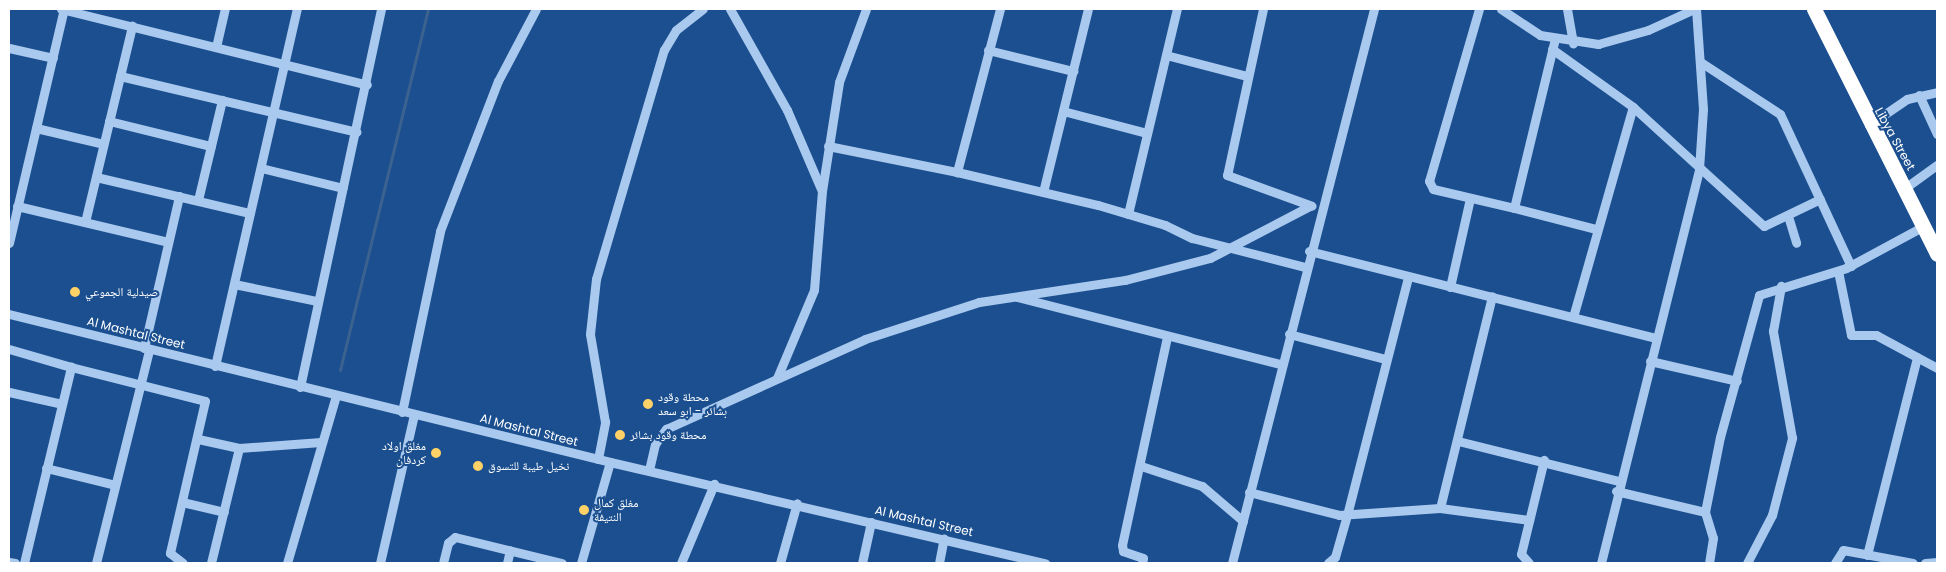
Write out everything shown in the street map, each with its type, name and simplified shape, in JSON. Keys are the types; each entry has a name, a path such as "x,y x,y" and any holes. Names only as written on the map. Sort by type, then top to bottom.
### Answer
{"highway":[{"name":"Libya Street","path":"1813,10 1869,125 1905,188 1937,254"}],"street":[{"path":"9,243 63,9 366,85"},
{"path":"216,47 225,9"},
{"path":"215,366 297,9"},
{"path":"300,387 381,9"},
{"path":"402,412 440,232 498,81 536,9"},
{"path":"598,460 605,422 590,334 596,279 664,50 676,30 703,9"},
{"path":"730,9 787,110 822,190"},
{"path":"777,378 814,290 822,190 839,82 866,9"},
{"path":"957,172 1000,9"},
{"path":"1043,192 1088,9"},
{"path":"1128,214 1177,9"},
{"path":"1263,9 1247,76 1228,177 1321,209"},
{"path":"1234,563 1242,521 1280,364 1374,9"},
{"path":"1479,9 1429,184 1470,198 1596,229"},
{"path":"1502,9 1527,28 1554,44 1633,107 1699,169 1763,225 1788,216 1820,199"},
{"path":"1568,9 1573,43"},
{"path":"1554,44 1598,44 1634,36 1695,9 1702,63 1699,169 1616,491 1600,563"},
{"path":"85,222 132,26"},
{"path":"1514,208 1554,44"},
{"path":"9,48 53,58"},
{"path":"988,50 1073,71"},
{"path":"1166,55 1247,76"},
{"path":"1702,63 1777,110 1852,266"},
{"path":"120,76 356,132"},
{"path":"1869,125 1892,107 1919,95 1937,92"},
{"path":"1919,95 1937,134"},
{"path":"198,200 222,100"},
{"path":"1574,317 1596,229 1633,107"},
{"path":"1063,111 1147,133"},
{"path":"109,121 211,146"},
{"path":"36,128 103,144"},
{"path":"828,146 957,172 1043,192 1128,214 1192,238 1235,247 1305,267"},
{"path":"1905,188 1937,165"},
{"path":"261,168 343,188"},
{"path":"96,177 250,213"},
{"path":"96,563 140,384 179,196"},
{"path":"1450,287 1470,198"},
{"path":"17,206 168,242"},
{"path":"649,470 655,444 666,429 777,378 922,319 1011,296 1125,280 1235,247 1310,206"},
{"path":"1788,216 1796,243"},
{"path":"1709,563 1713,538 1705,512 1757,299 1782,286 1852,266 1924,226"},
{"path":"1309,251 1656,338"},
{"path":"1838,271 1851,335 1876,335 1937,368"},
{"path":"1328,563 1335,557 1347,516 1408,276"},
{"path":"234,284 318,302"},
{"path":"1747,563 1772,515 1792,438 1774,331 1782,286"},
{"path":"1011,296 1167,337 1280,364"},
{"path":"1440,508 1458,441 1492,296"},
{"name":"Al Mashtal Street","path":"9,314 598,460 797,503 944,538 1027,561 1046,563"},
{"path":"1289,334 1386,359"},
{"path":"1142,563 1141,557 1121,548 1141,466 1167,337"},
{"path":"9,349 205,400 198,439 170,553 183,563"},
{"path":"1867,555 1917,357"},
{"path":"1650,361 1738,381"},
{"path":"24,563 71,366"},
{"path":"9,392 62,404"},
{"path":"287,563 336,395"},
{"path":"380,563 414,415"},
{"path":"198,439 239,448 321,442"},
{"path":"1458,441 1544,460 1619,481"},
{"path":"212,563 239,448"},
{"path":"1529,563 1521,554 1544,460"},
{"path":"581,563 610,462"},
{"path":"1141,466 1202,486 1242,521"},
{"path":"46,468 115,484"},
{"path":"681,563 714,484"},
{"path":"1616,491 1705,512"},
{"path":"1249,492 1347,516 1440,508 1529,520"},
{"path":"182,502 224,512"},
{"path":"780,563 797,503"},
{"path":"862,563 872,522"},
{"path":"444,563 450,538 562,563"},
{"path":"939,563 944,538"},
{"path":"507,563 510,550"},
{"path":"1835,563 1841,550 1913,563"},
{"path":"9,562 15,563"},
{"path":"1925,563 1937,562"}],"waterway":[{"path":"340,370 428,9"}],"place":[{"name":"صيدلية الجموعي","path":"75,292"},
{"name":"محطة وقود بشائر - ابو سعد","path":"648,404"},
{"name":"محطة وقود بشائر","path":"620,435"},
{"name":"مغلق اولاد كردفان","path":"436,453"},
{"name":"نخيل طيبة للتسوق","path":"478,466"},
{"name":"مغلق كمال النتيفة","path":"584,510"}]}
